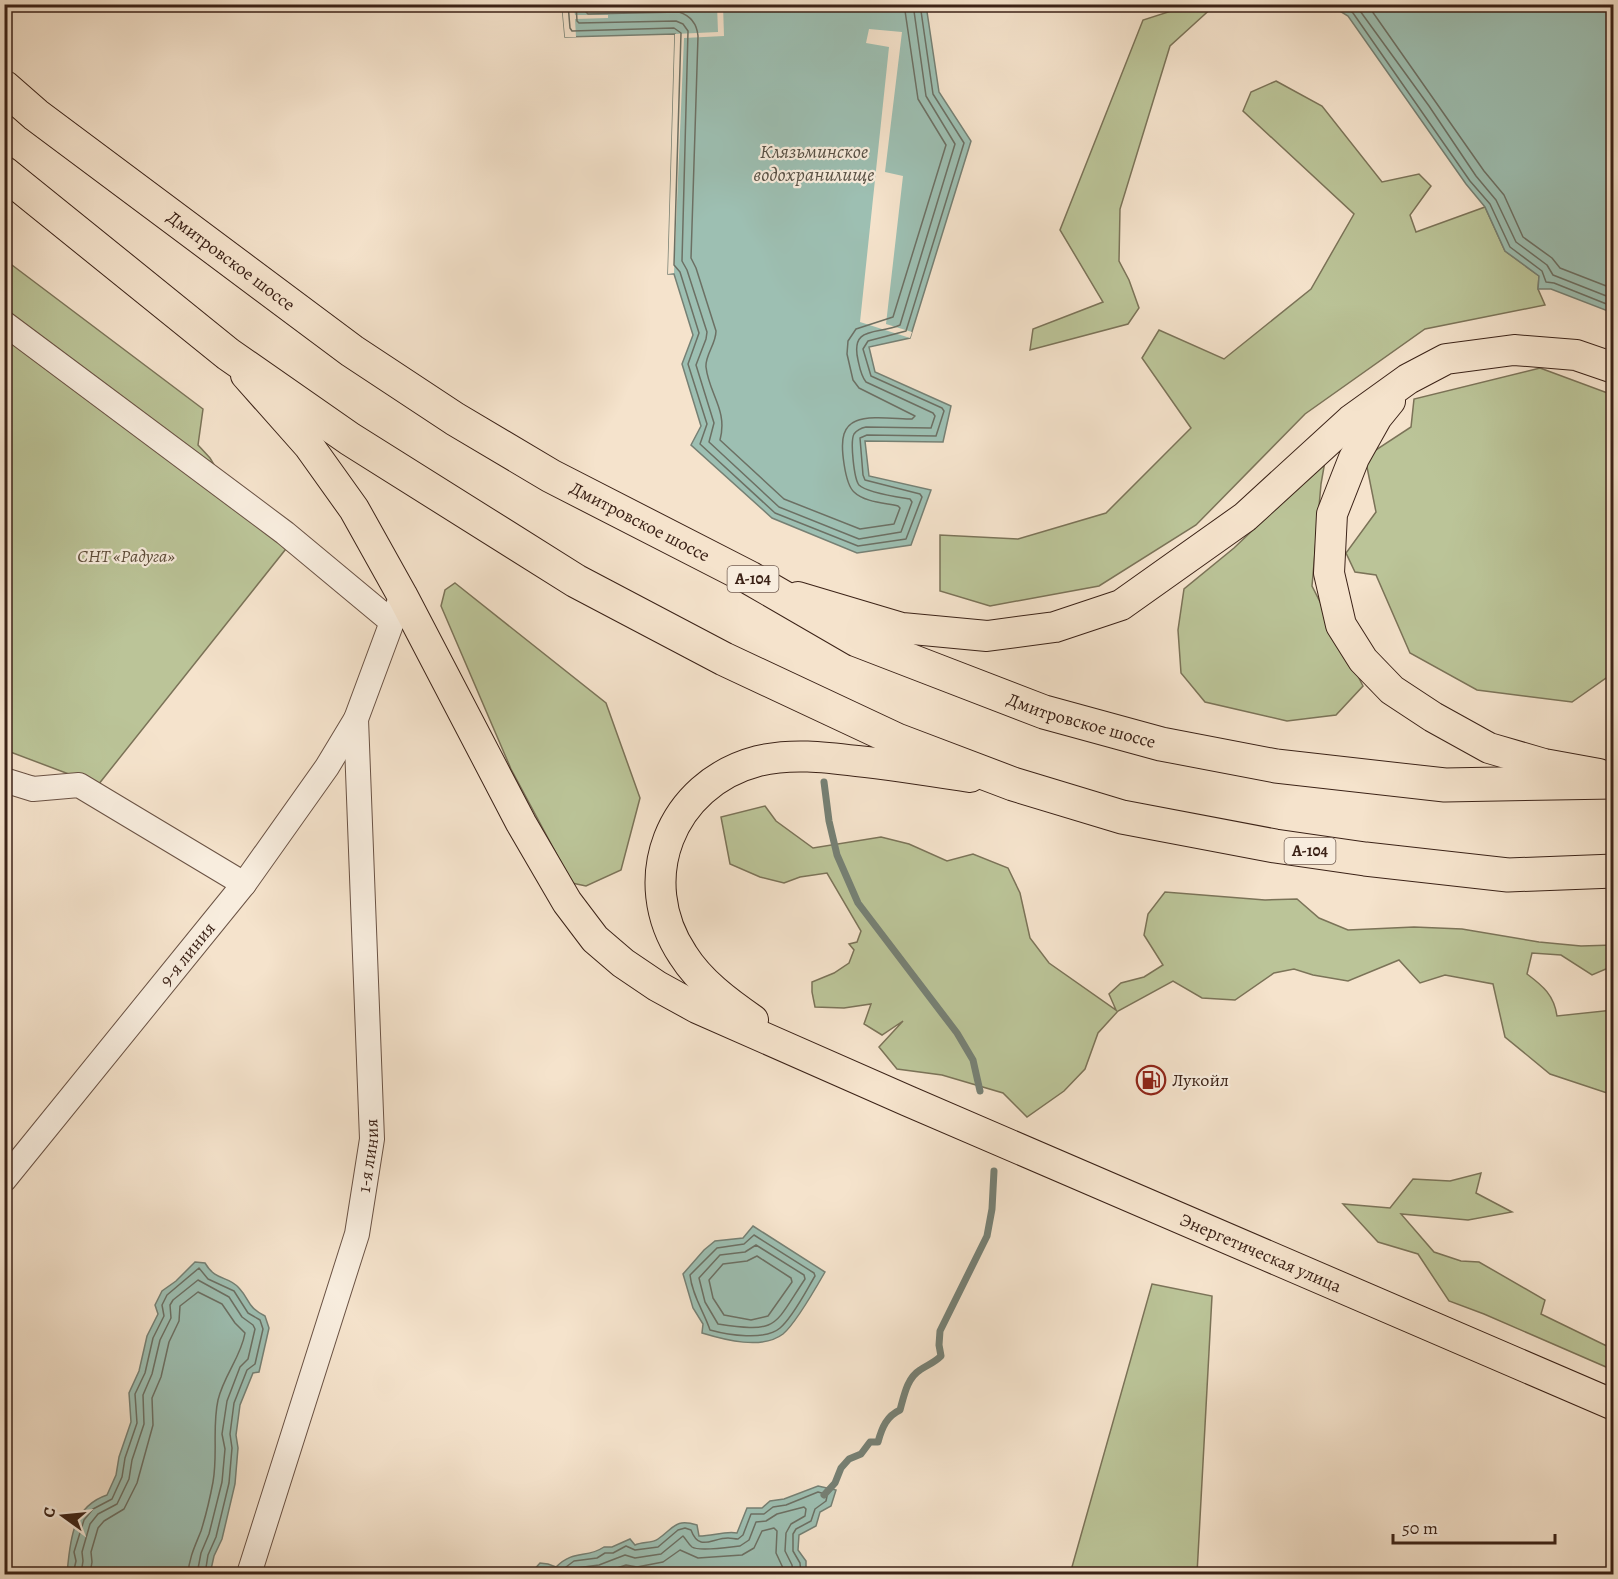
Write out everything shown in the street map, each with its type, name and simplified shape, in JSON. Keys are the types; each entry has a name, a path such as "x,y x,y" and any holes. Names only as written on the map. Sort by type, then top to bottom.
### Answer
{"highway":[{"name":"Дмитровское шоссе","path":"4,87 36,115 352,351 436,407 551,476 750,578 857,640 1044,712 1161,744 1276,766 1445,785 1614,782"},
{"name":"А-104","path":"4,173 228,354 350,439 576,581 724,659 886,735 1013,784 1122,817 1275,846 1508,875 1614,871"}],"main road":[{"path":"750,578 813,602 902,628 987,636 1055,627 1121,605 1245,517 1351,420 1408,379 1446,360 1514,350 1575,355 1614,368"},
{"path":"228,354 309,446 354,509 397,609 567,902 595,939 623,963 657,986 697,1008 805,1056"},
{"path":"1408,379 1377,417 1353,458 1332,514 1329,573 1341,625 1363,660 1392,690 1433,717 1488,748 1544,764 1614,776"},
{"path":"805,1056 740,1011 702,979 683,955 671,932 663,909 659,880 663,855 671,831 687,805 707,785 732,771 757,761 790,756 824,757 894,765 1013,784"},
{"name":"Энергетическая улица","path":"805,1056 1614,1405"}],"street":[{"path":"4,323 285,533 397,609 356,719"},
{"name":"9-я линия","path":"4,1180 244,884 327,767 356,719"},
{"name":"1-я линия","path":"249,1575 357,1234 372,1139 356,719"},
{"path":"4,780 33,789 79,785 244,884"}],"green space":[{"path":"1193,4 1215,5 1170,46 1120,209 1119,261 1139,308 1128,324 1030,350 1033,329 1103,302 1060,230 1143,20"},
{"path":"1276,81 1322,106 1382,182 1419,174 1431,186 1410,215 1416,232 1485,207 1505,251 1539,276 1538,289 1545,305 1425,329 1305,414 1196,525 1099,586 990,606 940,591 940,535 1018,539 1106,513 1191,428 1142,358 1159,330 1224,359 1311,289 1354,214 1243,111 1251,92"},
{"name":"СНТ «Радуга»","path":"4,259 203,409 198,445 210,458 219,473 297,535 98,785 5,750"},
{"path":"1540,368 1613,395 1613,673 1572,702 1477,690 1410,653 1376,575 1355,572 1346,553 1376,512 1365,457 1411,427 1414,399"},
{"path":"1325,461 1312,586 1363,686 1336,715 1287,721 1205,702 1181,673 1178,630 1184,589 1234,548"},
{"path":"455,583 606,703 640,798 621,870 586,886 572,883 511,769 441,606 445,590"},
{"path":"765,806 776,821 813,848 881,837 909,844 947,861 973,854 1008,868 1020,893 1030,938 1049,963 1116,1010 1109,994 1121,983 1144,977 1163,965 1144,935 1148,914 1165,892 1265,900 1297,899 1319,918 1348,930 1414,927 1462,929 1539,942 1581,946 1613,945 1613,966 1592,975 1561,955 1532,953 1527,974 1547,992 1557,1016 1613,1010 1613,1095 1550,1074 1505,1037 1493,984 1445,975 1420,983 1399,960 1348,981 1294,969 1274,973 1235,1000 1202,998 1173,981 1118,1011 1098,1033 1085,1069 1064,1091 1027,1117 1003,1093 942,1075 897,1069 879,1047 903,1021 882,1035 864,1024 871,1004 844,1008 815,1007 812,982 834,973 849,963 854,950 849,944 857,942 861,931 827,873 800,877 784,883 760,877 730,864 721,817"},
{"path":"1481,1173 1476,1193 1512,1212 1468,1220 1401,1214 1434,1252 1461,1261 1479,1262 1545,1300 1541,1314 1613,1349 1613,1370 1449,1301 1418,1254 1378,1242 1343,1204 1390,1208 1413,1179 1450,1181"},
{"path":"1152,1284 1212,1296 1197,1574 1070,1574"}],"water":[{"name":"Клязьминское водохранилище","path":"562,5 926,5 939,92 971,141 910,338 869,347 875,372 951,406 943,442 865,441 869,476 931,490 911,545 857,553 772,518 691,445 701,426 682,364 693,335 674,274 668,274 675,34 565,37"},
{"path":"1330,5 1613,5 1613,313 1551,289 1538,289 1539,276 1505,251 1485,207 1466,184 1348,16"},
{"path":"753,1226 825,1272 793,1322 783,1334 774,1339 754,1343 702,1333 703,1324 693,1308 683,1274 715,1241 743,1238"},
{"path":"195,1262 205,1263 213,1273 235,1284 252,1306 265,1316 269,1328 259,1372 253,1373 240,1405 236,1435 238,1448 235,1484 222,1539 214,1556 210,1574 67,1574 71,1539 79,1517 86,1508 107,1495 116,1475 119,1457 131,1422 129,1393 139,1371 147,1336 158,1314 155,1305 162,1291"},
{"path":"818,1486 836,1490 831,1506 820,1512 816,1526 799,1535 798,1550 806,1561 806,1572 813,1574 530,1574 540,1563 556,1567 562,1561 574,1556 598,1551 604,1547 612,1547 630,1539 635,1545 653,1541 679,1523 697,1525 699,1536 737,1533 747,1508 762,1508 770,1501 784,1499"}],"pier":[{"path":"562,5 573,5 575,15 608,15 608,18 575,19 576,37 565,37"},
{"path":"717,5 723,5 724,36 684,38 674,273 668,274 675,34 718,32"},
{"path":"869,29 902,32 885,172 903,176 886,324 912,332 910,338 860,322 889,47 866,43"}],"waterway":[{"path":"824,782 829,821 837,855 858,903 957,1033 973,1060 980,1091"},
{"path":"824,1495 835,1483 841,1468 849,1459 861,1454 870,1442 878,1442 886,1423 900,1410 907,1388 916,1373 941,1356 940,1331 987,1236 992,1209 994,1171"}],"place":[{"name":"Лукойл","path":"1151,1080"}]}
